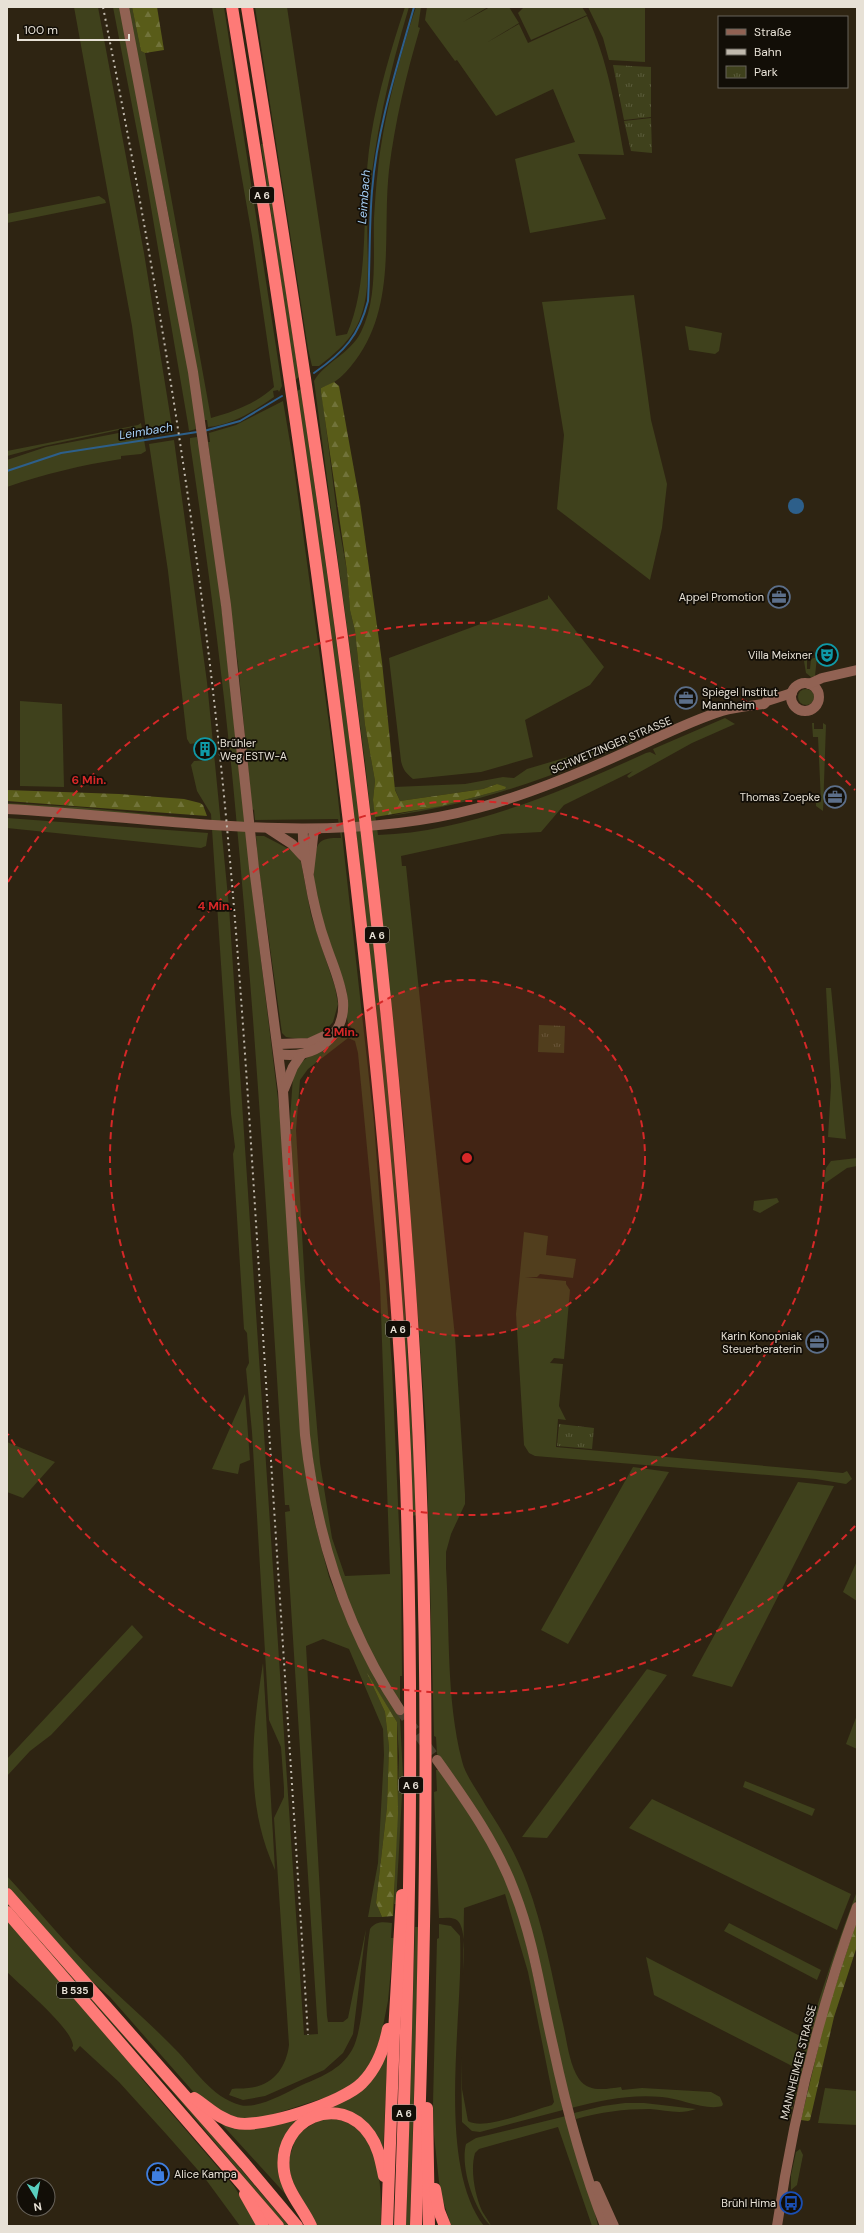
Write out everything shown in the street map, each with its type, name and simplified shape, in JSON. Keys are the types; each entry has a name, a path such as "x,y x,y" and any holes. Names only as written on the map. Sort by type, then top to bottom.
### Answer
{"highway":[{"name":"A 6","path":"232,7 278,301 318,578 366,966 389,1205 405,1460 406,1711 411,1738 411,1832 405,1913 400,2226"},
{"name":"A 6","path":"247,7 287,256 333,578 361,792 389,1044 414,1351 422,1526 426,1734 432,1759 424,1921 416,2226"},
{"name":"B 535","path":"7,1894 297,2226"},
{"name":"B 535","path":"7,1912 278,2226"},
{"path":"387,2226 395,2009 405,1926"},
{"path":"184,2095 195,2098 225,2119 252,2125 277,2120 339,2098 356,2088 370,2074 384,2046 395,2009"},
{"path":"421,2059 427,2080 429,2226"},
{"path":"311,2226 291,2191 284,2173 283,2160 285,2146 290,2135 298,2126 312,2117 326,2114 345,2116 364,2128 376,2145 380,2156 388,2196"},
{"path":"429,2159 439,2211 445,2226"},
{"path":"238,2178 247,2199 263,2226"}],"main road":[{"path":"124,7 202,426 231,642 254,868 283,1091 305,1435 312,1491 327,1557 340,1595 364,1650 406,1711"},
{"path":"809,684 818,692 819,700 812,710 803,711 794,704 792,693 798,686 809,684 822,678 832,677 857,670"},
{"path":"818,692 832,677"},
{"name":"SCHWETZINGER STRASSE","path":"7,809 200,824 303,830 385,825 451,815 536,790 719,712 764,704 767,701 792,693"},
{"name":"SCHWETZINGER STRASSE","path":"764,704 768,706 794,704"},
{"path":"263,828 292,844 303,856"},
{"path":"309,876 314,829"},
{"path":"278,1049 301,1055 320,1048 331,1039 342,1015 343,1001 316,914 309,876 303,856 303,830"},
{"path":"278,1049 309,1043 335,1031"},
{"path":"283,1091 293,1067 301,1055"},
{"path":"432,1759 489,1837 515,1893 529,1938 578,2147 587,2178 605,2226"},
{"name":"MANNHEIMER STRASSE","path":"776,2226 791,2142 810,2055 832,1977 857,1907"},
{"path":"578,2147 614,2226"}],"green space":[{"path":"74,7 98,7 144,253 173,433 148,436 146,430 132,326"},
{"path":"113,7 120,7 170,263 197,422 195,423 196,429 189,431 146,178"},
{"path":"128,7 132,7 141,51 145,53 211,418 245,406 260,398 274,387 252,236 212,7 224,7 282,386 279,392 278,390 273,391 274,397 259,407 235,420 217,426 208,427 207,420 204,420 176,254"},
{"path":"132,7 157,7 164,50 145,53 141,51"},
{"path":"255,7 287,7 336,336 347,334 355,311 363,263 366,186 371,136 377,104 390,55 405,7 409,7 383,106 374,157 367,221 368,276 365,303 354,332 338,350 319,366 312,366 308,349"},
{"path":"416,7 421,7 418,27 420,28 410,63 391,152 387,195 385,269 377,317 368,339 355,361 340,378 321,388 338,521 347,571 350,610 355,631 365,725 375,781 373,800 378,835 412,832 447,826 516,807 583,781 646,753 650,752 656,755 653,749 725,718 735,724 692,743 629,778 627,776 633,771 564,805 541,832 502,834 401,856 402,866 406,866 455,1337 465,1504 451,1534 446,1552 446,1568 451,1689 453,1713 462,1761 469,1778 509,1843 527,1883 543,1935 571,2059 579,2079 588,2086 598,2089 621,2087 622,2090 642,2088 711,2092 720,2097 723,2104 722,2106 716,2107 700,2106 669,2098 639,2096 605,2100 571,2108 531,1929 468,1797 437,1754 436,1737 434,1736 426,1428 404,1125 365,762 314,381 324,368 351,346 356,340 361,332 370,305 374,276 374,218 380,150 393,87"},
{"path":"427,7 488,7 463,22 490,7 509,7 519,23 486,43 519,24 528,43 587,16 605,66 614,102 624,155 578,154 606,219 530,233 515,159 575,142 553,89 496,116 457,60 455,61 425,20"},
{"path":"524,7 582,7 587,15 531,40 518,13"},
{"path":"588,7 645,7 645,62 609,60 603,38"},
{"path":"613,65 651,67 651,117 624,120"},
{"path":"651,118 652,153 631,151 624,121"},
{"path":"261,144 264,144 299,377 295,380"},
{"path":"99,196 105,200 106,203 7,223 7,214"},
{"path":"634,295 651,420 667,484 662,528 650,580 557,509 564,435 542,302"},
{"path":"685,326 722,333 719,351 715,354 689,350"},
{"path":"334,382 339,386 360,503 382,662 395,790 400,801 483,789 497,784 506,787 505,789 441,806 375,817 373,800 375,781 365,725 355,631 350,610 347,571 321,392 321,388"},
{"path":"301,389 335,628 365,867 382,1027 398,1210 410,1393 417,1515 412,1516 401,1307 297,391"},
{"path":"283,401 293,460 333,753 374,1123 392,1367 401,1571 402,1676 400,1676 400,1703 372,1657 340,1584 321,1515 308,1426 290,1120 293,1076 301,1062 343,1033 350,1032 354,1037 358,1035 348,1023 346,989 322,918 314,879 314,862 317,847 321,841 341,838 338,819 255,820 254,810 252,809 238,664 208,442 210,442 209,433 236,425","holes":["348,1038 355,1041 358,1053 380,1284 390,1574 345,1576 332,1538 320,1463 305,1285 296,1130 300,1080 308,1069"]},
{"path":"141,423 146,451 141,454 121,456 121,459 63,470 7,487 7,460 46,447 134,430 133,427 44,446 7,456 7,451 138,425"},
{"path":"197,437 198,444 200,444 214,540 253,895 281,1124 303,1450 312,1512 329,1577 344,1614 366,1660 400,1717 403,1777 396,1904 394,1904 399,1757 397,1722 369,1677 385,1712 389,1747 387,1807 376,1903 382,1917 368,1917 378,1863 384,1755 383,1729 349,1649 323,1639 306,1646 328,2022 343,2022 348,2018 366,1929 353,2034 343,2053 324,2070 265,2096 243,2100 229,2095 232,2089 257,2087 271,2080 277,2074 285,2061 289,2045 274,1818 284,1797 284,1788 281,1747 269,1720 252,1432 246,1369 249,1363 247,1333 244,1329 233,1154 235,1147 231,1114 211,814 197,791 191,765 194,761 210,760 208,741 190,744 187,739 168,571 149,444 174,440 207,682 229,907 304,2035 318,2034 285,1512 290,1511 289,1505 285,1505 263,1155 250,980 235,805 221,669 190,443 190,438"},
{"path":"548,595 604,667 590,685 525,720 533,757 481,772 413,779 405,771 401,761 389,658 548,599"},
{"path":"803,655 807,659 807,669 810,669 811,659 817,657 815,676 811,677 806,673"},
{"path":"803,689 809,689 814,694 812,703 809,705 803,705 798,700 798,694"},
{"path":"20,701 62,704 64,787 20,786"},
{"path":"812,723 814,723 814,729 823,729 823,723 826,725 823,811 816,806 816,803 821,802 818,737 813,737"},
{"path":"642,735 636,740 583,763 501,792 418,812 389,816 452,803 505,789 497,784 483,789 400,801 394,787 465,784 503,777 514,778 527,769"},
{"path":"7,790 119,794 184,799 203,805 207,816 7,801"},
{"path":"7,803 77,807 200,819 7,805"},
{"path":"7,818 208,833 206,846 201,848 7,828"},
{"path":"256,836 264,836 287,848 291,847 301,862 311,915 335,987 338,1004 333,1022 325,1031 309,1038 299,1039 286,1037 282,1033 256,848"},
{"path":"826,988 831,988 846,1139 828,1137 831,1086"},
{"path":"539,1025 565,1026 564,1053 538,1052"},
{"path":"857,1158 857,1166 847,1168 824,1184 826,1168 831,1161"},
{"path":"777,1198 779,1202 760,1213 753,1210 754,1201"},
{"path":"524,1232 548,1236 546,1255 576,1259 573,1278 540,1274 537,1277 525,1277 566,1281 566,1284 570,1290 564,1359 554,1358 550,1363 563,1364 559,1406 566,1420 558,1419 556,1447 843,1473 847,1471 852,1479 846,1484 816,1479 535,1456 529,1453 524,1445 516,1314"},
{"path":"245,1394 250,1460 240,1464 238,1474 212,1469"},
{"path":"559,1424 594,1428 592,1449 557,1446"},
{"path":"7,1442 55,1462 23,1498 7,1492"},
{"path":"633,1467 669,1472 568,1644 541,1630"},
{"path":"798,1482 834,1486 732,1687 692,1676"},
{"path":"857,1561 857,1601 843,1592"},
{"path":"132,1625 143,1637 51,1735 30,1751 7,1776 7,1759"},
{"path":"263,1663 275,1870 265,1844 258,1819 253,1767 256,1715"},
{"path":"647,1669 667,1675 547,1838 522,1837"},
{"path":"367,1673 397,1722 398,1813 393,1916 382,1917 376,1903 387,1807 389,1747 385,1712"},
{"path":"857,1715 857,1749 846,1744"},
{"path":"436,1770 439,1770 482,1833 507,1882 523,1930 563,2110 480,2132 472,2131 462,2122 461,2057 462,2089 468,2121 475,2123 497,2122 552,2105 554,2102 528,1972 505,1894 464,1908 464,1940 462,1928 459,1922 453,1918 439,1918 434,1792 437,1791"},
{"path":"745,1781 815,1809 812,1816 743,1787"},
{"path":"652,1799 851,1894 837,1930 629,1828"},
{"path":"7,1876 85,1963 162,2036 204,2082 220,2096 240,2105 247,2106 272,2100 325,2075 339,2066 350,2054 358,2034 361,2020 370,1929 377,1923 392,1923 391,1938 394,1938 388,2001 375,2055 365,2072 351,2086 327,2097 262,2118 240,2118 228,2115 197,2096 110,1997 88,1978 7,1887"},
{"path":"857,1891 857,1898 828,1976 790,2118 786,2117 818,2003"},
{"path":"7,1901 166,2081 289,2226 285,2226 171,2090 7,1905"},
{"path":"7,1919 129,2060 142,2079 234,2186 258,2226 240,2226 204,2177 119,2082 80,2046 75,2052 72,2048 73,2046 71,2039 65,2029 7,1972"},
{"path":"857,1920 857,1946 834,2017 810,2120 801,2120 826,2015"},
{"path":"729,1923 821,1970 817,1980 724,1931"},
{"path":"439,1924 451,1926 460,1936 455,2087 456,2127 460,2165 469,2198 484,2226 451,2226 440,2191 434,2135 433,2104 437,1939 439,1938"},
{"path":"415,1927 419,1927 410,2226 406,2226"},
{"path":"646,1957 800,2036 792,2066 654,1995"},
{"path":"388,2046 383,2154 381,2149 337,2111 287,2134 290,2199 217,2119 233,2125 343,2099"},
{"path":"825,2088 857,2091 857,2125 818,2123"},
{"path":"625,2103 644,2103 696,2109 684,2112 650,2109 621,2110 594,2114 576,2119 574,2113 603,2106"},
{"path":"566,2116 598,2226 592,2226 558,2127 479,2149 475,2153 473,2175 475,2190 482,2211 491,2226 479,2210 470,2188 465,2164 466,2144 476,2138"},
{"path":"321,2119 337,2119 353,2126 364,2136 371,2149 376,2164 381,2196 381,2226 317,2226 292,2181 288,2162 297,2134"},
{"path":"800,2149 803,2155 797,2185 791,2190 791,2175 796,2152"}],"water":[{"path":"796,498 802,500 804,506 802,512 796,514 790,512 788,506 790,500"}],"waterway":[{"name":"Leimbach","path":"314,373 334,358 349,342 360,324 368,301 371,205 378,144 388,98 414,7"},
{"name":"Leimbach","path":"204,431 240,421 282,396"},
{"name":"Leimbach","path":"7,471 61,453 197,432"}],"tunnel":[{"path":"400,1710 437,1760"}],"railway":[{"path":"103,7 138,191 170,375 197,560 219,746 244,1032 308,2035"}],"place":[{"name":"Appel Promotion","path":"779,597"},
{"name":"Villa Meixner","path":"827,655"},
{"name":"Spiegel Institut Mannheim","path":"686,698"},
{"name":"Brühler Weg ESTW-A","path":"205,749"},
{"name":"Thomas Zoepke","path":"835,797"},
{"name":"Karin Konopniak Steuerberaterin","path":"817,1342"},
{"name":"Alice Kampa","path":"158,2174"},
{"name":"Brühl Hima","path":"791,2203"}]}
